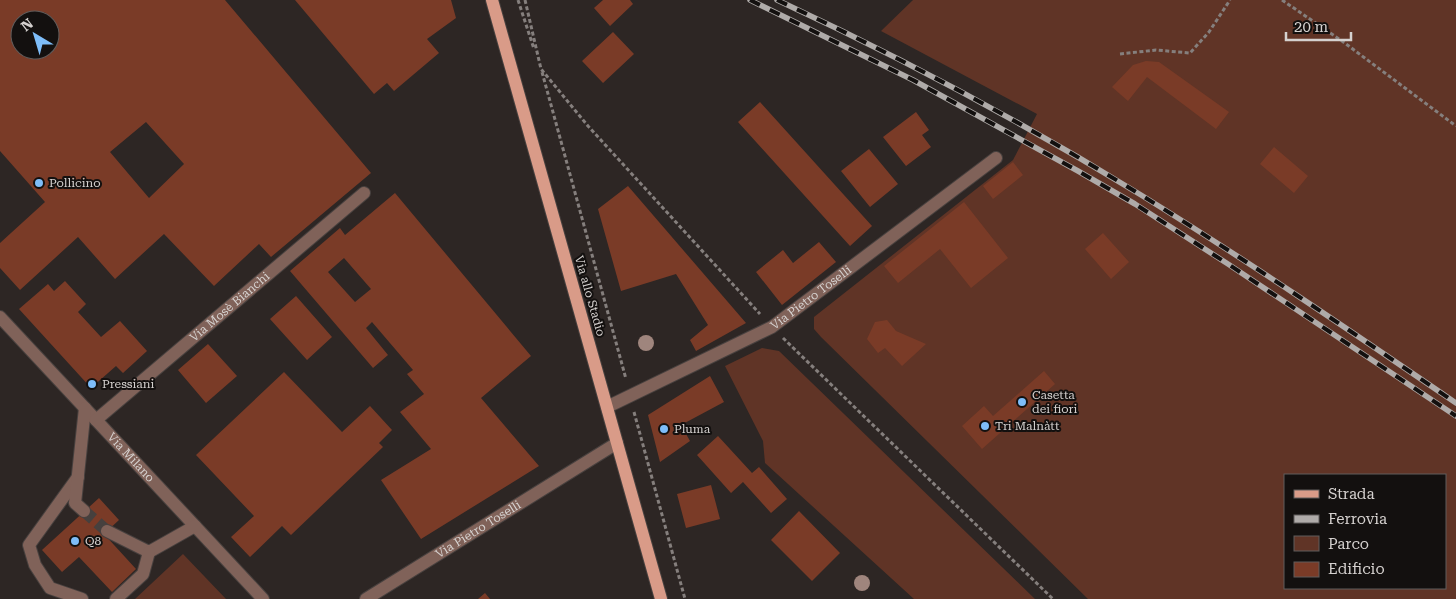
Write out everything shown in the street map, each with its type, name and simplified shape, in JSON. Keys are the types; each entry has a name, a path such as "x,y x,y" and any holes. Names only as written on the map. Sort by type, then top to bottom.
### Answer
{"main road":[{"name":"Via allo Stadio","path":"492,0 661,599"}],"street":[{"name":"Via Pietro Toselli","path":"607,407 772,327 996,158"},
{"name":"Via Mosè Bianchi","path":"96,420 364,194"},
{"name":"Via Milano","path":"0,317 263,599"},
{"path":"0,325 18,336"},
{"path":"84,511 75,503 86,408"},
{"name":"Via Pietro Toselli","path":"366,599 616,444"},
{"path":"78,478 29,546 35,565 50,588 82,599"},
{"path":"116,599 143,574 149,552 195,526"},
{"path":"108,531 149,552"}],"path":[{"path":"518,0 541,70 685,599"},
{"path":"1120,54 1156,50 1190,53 1209,32 1230,0"},
{"path":"1282,0 1342,41 1456,126"}],"green space":[{"path":"913,0 1456,0 1456,599 1088,599 814,329 814,317 1013,160 1037,114 881,31"},
{"path":"762,348 779,351 1035,599 914,599 765,463 763,441 725,366"},
{"path":"183,554 226,599 135,599"}],"building":[{"path":"0,0 225,0 371,173 271,257 259,244 214,286 164,234 115,279 78,237 20,290 0,268 0,243 45,202 0,151","holes":["146,122 184,164 149,198 110,152"]},
{"path":"295,0 451,0 456,18 427,39 439,53 394,91 387,83 374,94"},
{"path":"603,0 630,0 633,4 610,26 594,8"},
{"path":"613,32 634,54 603,83 582,61"},
{"path":"1146,61 1159,62 1229,112 1216,129 1147,77 1128,101 1112,87 1133,65"},
{"path":"760,102 872,226 850,246 738,122"},
{"path":"916,112 929,130 922,135 931,147 906,166 883,137"},
{"path":"1274,147 1308,176 1294,193 1260,164"},
{"path":"869,149 898,184 870,207 841,171"},
{"path":"1013,162 1023,175 993,199 983,186"},
{"path":"628,186 746,323 696,351 690,340 708,325 676,274 621,291 598,209"},
{"path":"395,193 531,356 481,398 539,466 421,539 381,480 431,449 400,412 424,394 407,374 413,370 372,322 366,328 388,355 373,368 290,271 340,228 345,235","holes":["344,258 371,289 355,302 328,272"]},
{"path":"964,202 1008,258 971,288 940,249 898,283 884,266"},
{"path":"1103,233 1129,262 1111,279 1085,249"},
{"path":"819,242 836,262 782,305 756,272 783,250 793,263"},
{"path":"65,281 86,304 78,312 101,337 120,321 147,351 123,373 116,366 91,388 19,309 48,284 54,291"},
{"path":"296,296 332,337 307,360 270,319"},
{"path":"887,320 896,331 926,344 902,366 885,348 878,353 867,339 875,322"},
{"path":"208,344 237,376 206,403 178,370"},
{"path":"1044,371 1055,384 982,449 962,426 984,406 993,416"},
{"path":"284,372 342,432 370,406 392,430 379,443 383,447 291,535 282,526 250,557 231,537 254,516 196,455"},
{"path":"710,376 724,402 681,425 690,441 660,462 648,415"},
{"path":"718,436 752,473 759,467 787,499 771,513 743,482 731,493 697,455"},
{"path":"711,485 720,519 686,528 677,494"},
{"path":"99,498 119,520 104,534 136,569 112,592 79,557 62,572 42,550"},
{"path":"799,511 840,553 812,581 771,540"},
{"path":"485,593 490,599 478,599"}],"tunnel":[{"path":"84,511 107,531"}],"railway":[{"path":"750,0 913,80 1135,204 1456,416"},
{"path":"777,0 962,92 1097,168 1260,271 1456,403"}],"place":[{"name":"Pollicino","path":"39,183"},
{"name":"Pressiani","path":"92,384"},
{"name":"Casetta dei fiori","path":"1022,402"},
{"name":"Tri Malnàtt","path":"985,426"},
{"name":"Pluma","path":"664,429"},
{"name":"Q8","path":"75,541"}]}
